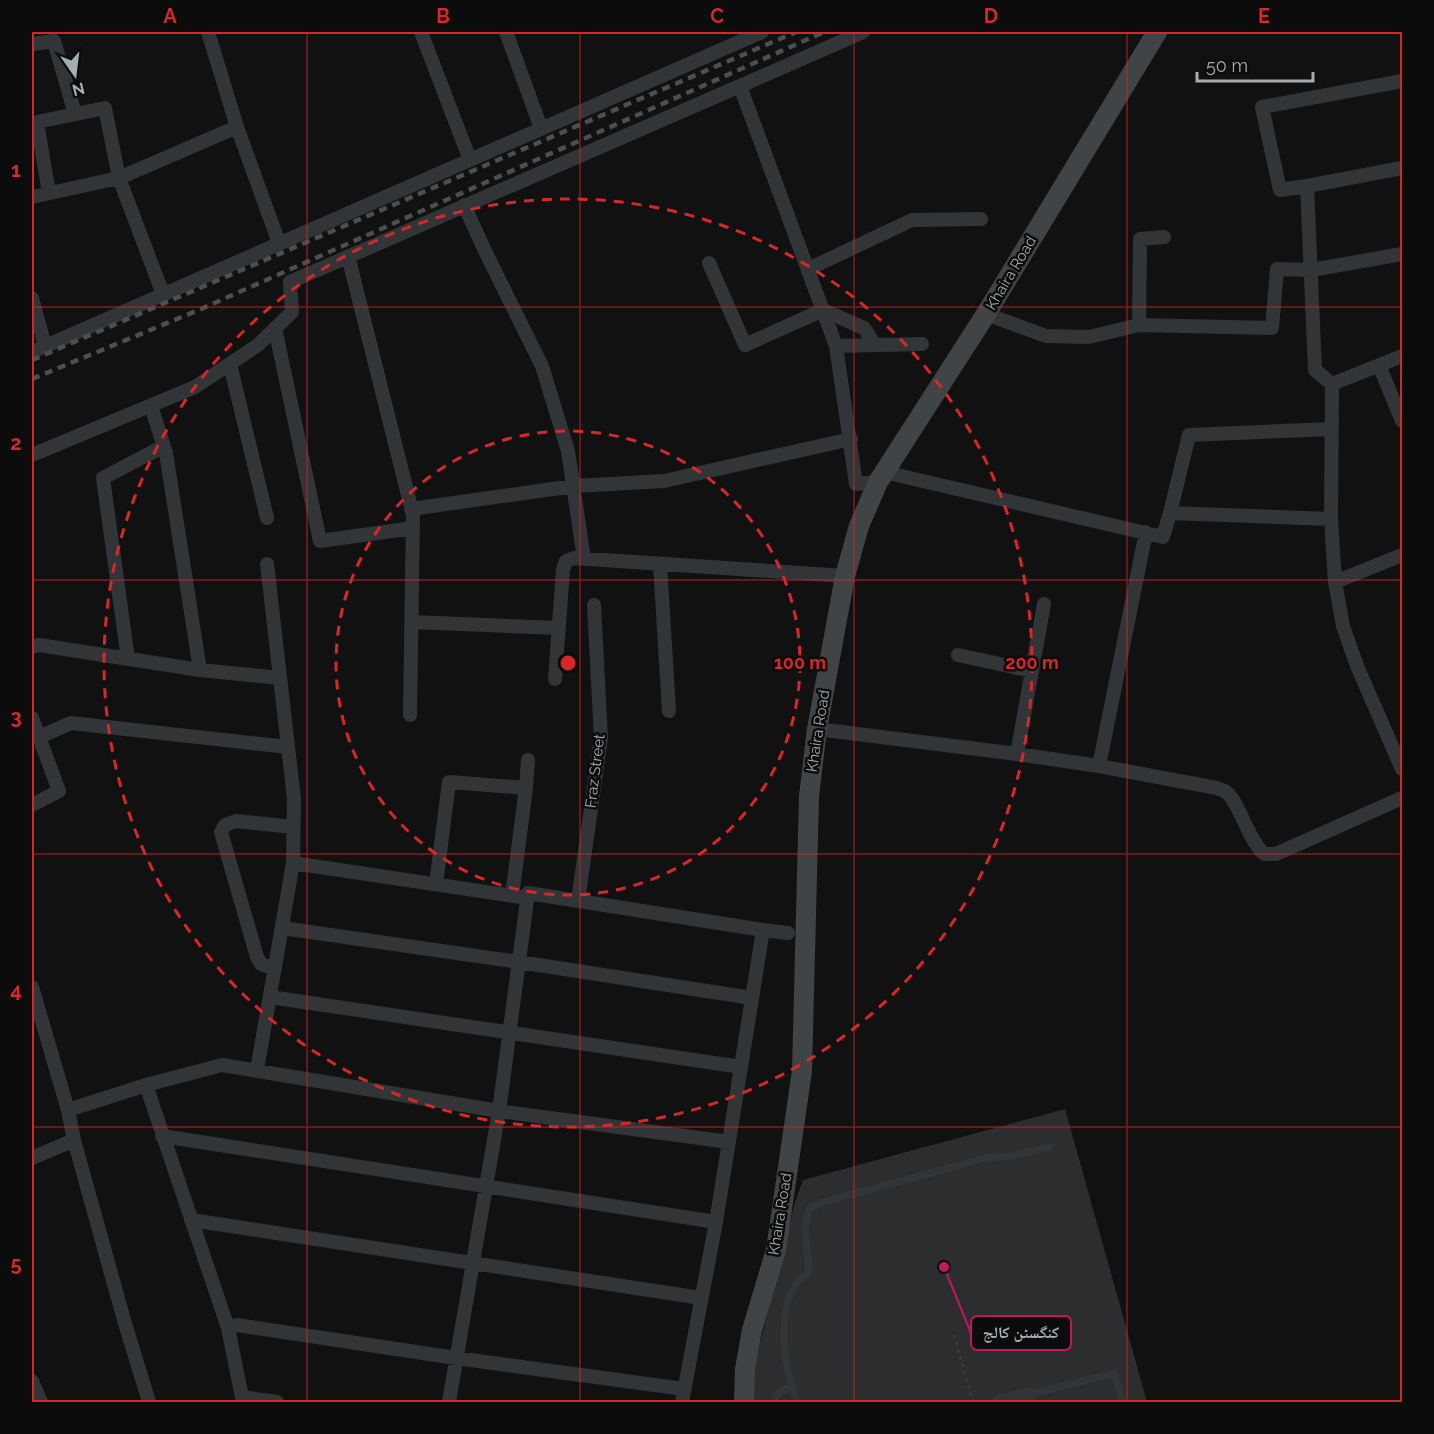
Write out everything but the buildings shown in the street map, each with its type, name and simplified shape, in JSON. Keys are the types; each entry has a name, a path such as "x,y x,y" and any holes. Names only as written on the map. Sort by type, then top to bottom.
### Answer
{"street":[{"path":"208,32 237,127 279,243"},
{"path":"421,32 470,160"},
{"path":"506,32 541,128"},
{"path":"32,352 762,32"},
{"path":"32,455 195,387 230,364 258,345 292,312 290,282 863,32"},
{"name":"Khaira Road","path":"744,1402 745,1369 752,1330 776,1250 802,1071 809,796 817,729 845,576 859,526 881,477 986,314 1157,32"},
{"path":"32,44 54,41 75,114"},
{"path":"1402,81 1262,106 1280,190 1402,168"},
{"path":"740,86 836,346 856,484 881,477 1163,537 1189,435 1331,429"},
{"path":"50,193 37,122 105,108 119,178 163,294"},
{"path":"32,197 119,178 237,127"},
{"path":"1307,186 1315,370 1332,384"},
{"path":"464,205 542,366 568,451 584,559"},
{"path":"808,269 912,220 981,219"},
{"path":"1140,325 1140,239 1164,237"},
{"path":"986,314 1046,336 1089,337 1140,325 1272,327 1277,269 1311,270 1402,254"},
{"path":"348,256 411,509 413,528 410,715"},
{"path":"710,263 745,345 823,310 864,328 875,345"},
{"path":"32,298 45,346"},
{"path":"275,328 320,541 413,528"},
{"path":"836,346 922,344"},
{"path":"1332,384 1402,356"},
{"path":"230,364 267,518"},
{"path":"1379,365 1402,421"},
{"path":"1332,384 1331,519 1335,582 1343,626 1357,666 1402,769"},
{"path":"151,406 164,446 200,670"},
{"path":"411,509 574,486 664,481 851,439"},
{"path":"128,659 103,478 164,446"},
{"path":"1170,513 1331,519"},
{"path":"1099,766 1146,532"},
{"path":"1335,582 1402,555"},
{"path":"555,679 566,561 574,558 845,576"},
{"path":"257,1070 293,863 294,799 267,564"},
{"path":"660,564 669,711"},
{"path":"1017,754 1044,604"},
{"name":"Fraz Street","path":"578,901 601,738 594,605"},
{"path":"412,622 559,628"},
{"path":"32,647 39,645 200,670 280,678"},
{"path":"958,655 1032,671"},
{"path":"32,718 59,791 32,805"},
{"path":"39,737 71,723 288,747"},
{"path":"817,729 1099,766 1226,791 1232,798 1255,846 1264,854 1276,855 1402,798"},
{"path":"512,896 528,760"},
{"path":"436,884 449,782 526,788"},
{"path":"275,969 261,964 257,957 221,832 225,825 236,821 293,827"},
{"path":"293,863 527,898"},
{"path":"449,1402 471,1262 487,1187 499,1111 528,893 788,933"},
{"path":"282,928 752,998"},
{"path":"228,1328 237,1325 456,1358 683,1396 716,1222 763,930"},
{"path":"32,987 68,1110 74,1140 124,1320 149,1402"},
{"path":"270,997 741,1067"},
{"path":"68,1110 146,1084 222,1065 499,1111 729,1142"},
{"path":"146,1084 228,1328 242,1400 277,1402"},
{"path":"162,1136 716,1222"},
{"path":"32,1158 74,1140"},
{"path":"191,1220 701,1298"},
{"path":"32,1381 41,1402"},
{"path":"999,1402 1031,1394"}],"lane":[{"path":"797,1402 791,1388 784,1342 785,1313 796,1282 810,1272 805,1228 809,1209 823,1202 986,1158 1011,1156 1050,1147"},
{"path":"1031,1394 1114,1373 1122,1402"},
{"path":"775,1402 778,1393 783,1389 791,1388"}],"path":[{"path":"954,1335 973,1402"}],"railway":[{"path":"32,360 796,32"},
{"path":"32,379 201,309 824,32"}],"place":[{"name":"کنگسٹن کالج","path":"944,1267"}]}
